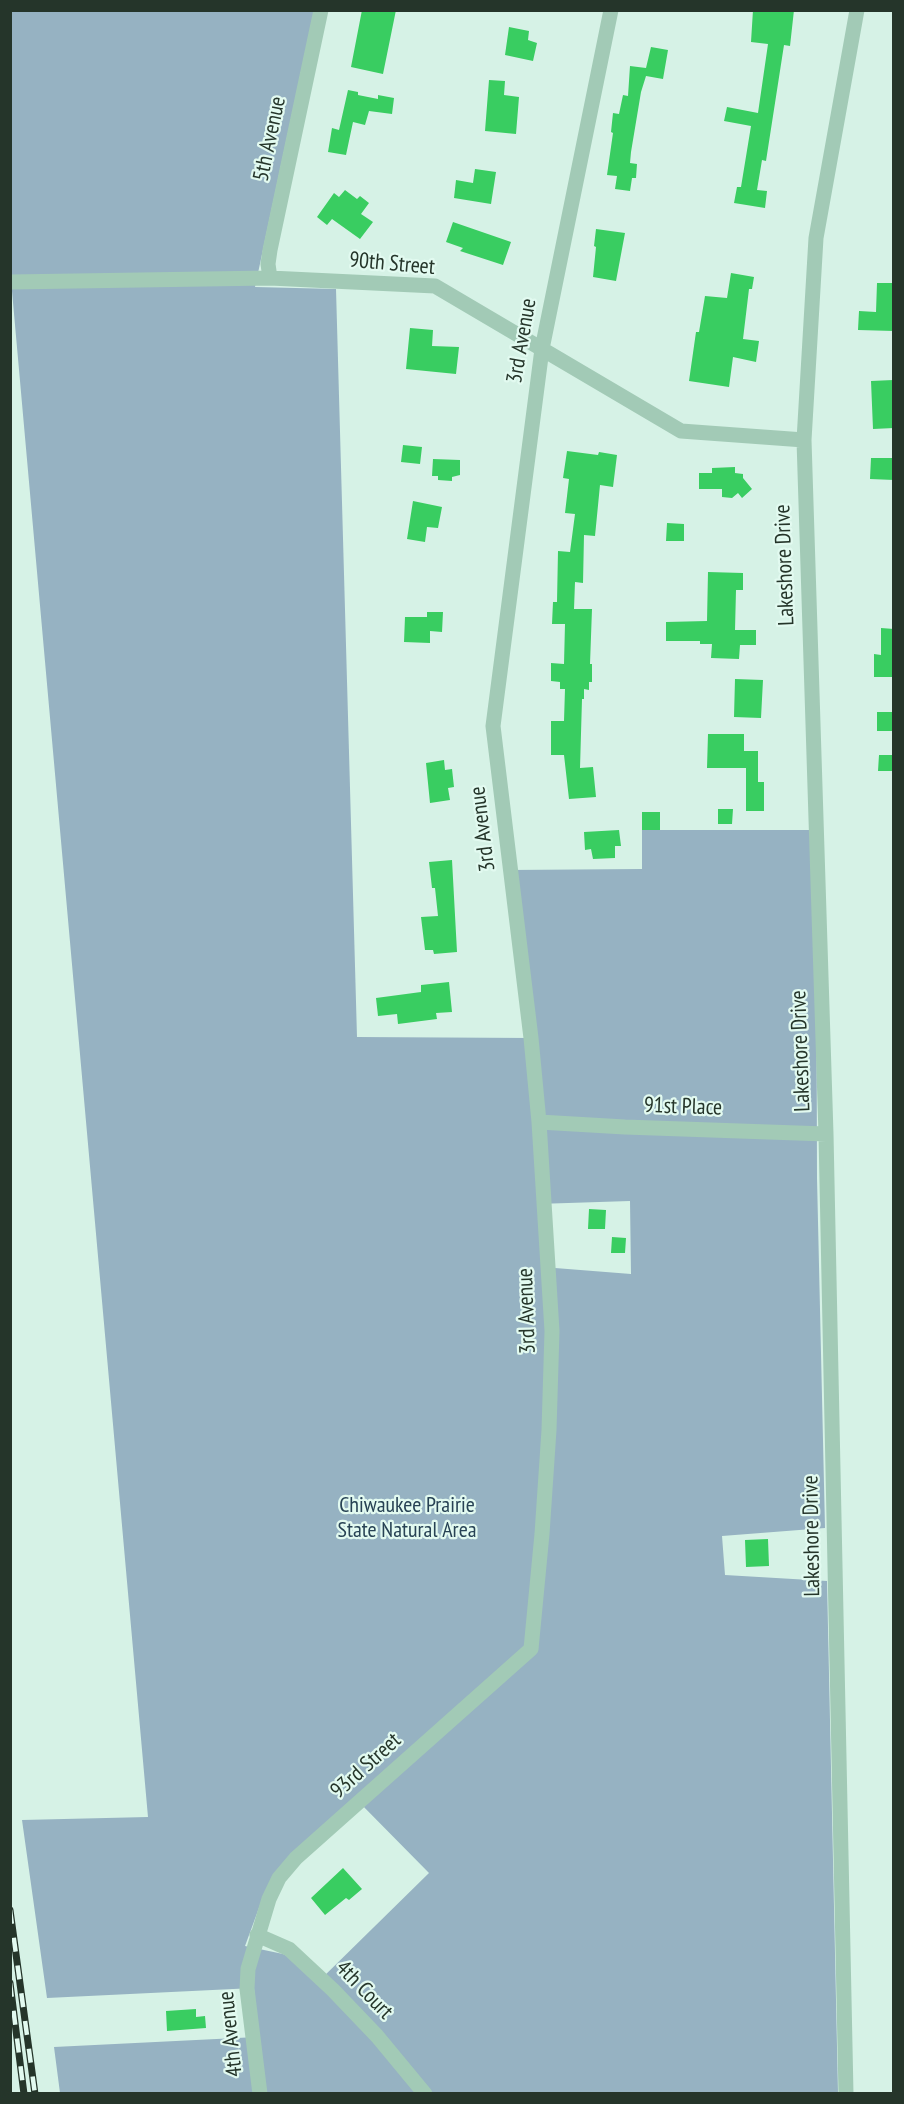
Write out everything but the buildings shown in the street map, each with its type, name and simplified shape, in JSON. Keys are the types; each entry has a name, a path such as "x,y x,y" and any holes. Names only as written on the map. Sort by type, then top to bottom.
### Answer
{"street":[{"name":"5th Avenue","path":"270,278 268,264 270,250 321,10"},
{"name":"3rd Avenue","path":"531,1649 549,1430 552,1332 539,1122 531,1038 493,726 542,349 611,10"},
{"name":"Lakeshore Drive","path":"846,2094 826,1134 804,440 816,238 857,10"},
{"name":"90th Street","path":"10,282 270,278 435,286 681,431 804,440"},
{"name":"91st Place","path":"539,1122 826,1134"},
{"name":"93rd Street","path":"257,1935 279,1878 296,1858 531,1649"},
{"name":"4th Avenue","path":"257,1935 248,1969 247,1989 260,2094"},
{"name":"4th Court","path":"257,1935 289,1949 319,1976 377,2036 425,2094"}],"green space":[{"name":"Chiwaukee Prairie State Natural Area","path":"10,11 314,11 255,287 336,289 357,1037 531,1038 510,870 642,869 642,830 816,830 817,1178 825,1528 722,1536 725,1575 827,1581 838,2093 60,2093 54,2047 257,2037 254,1988 47,1998 22,1820 148,1817 11,280","holes":["630,1201 631,1274 555,1268 537,1204","356,1799 429,1873 318,1982 295,1960 283,1954 245,1946 263,1897"]}],"railway":[{"path":"10,1910 35,2094"},
{"path":"10,1983 24,2094"}]}
